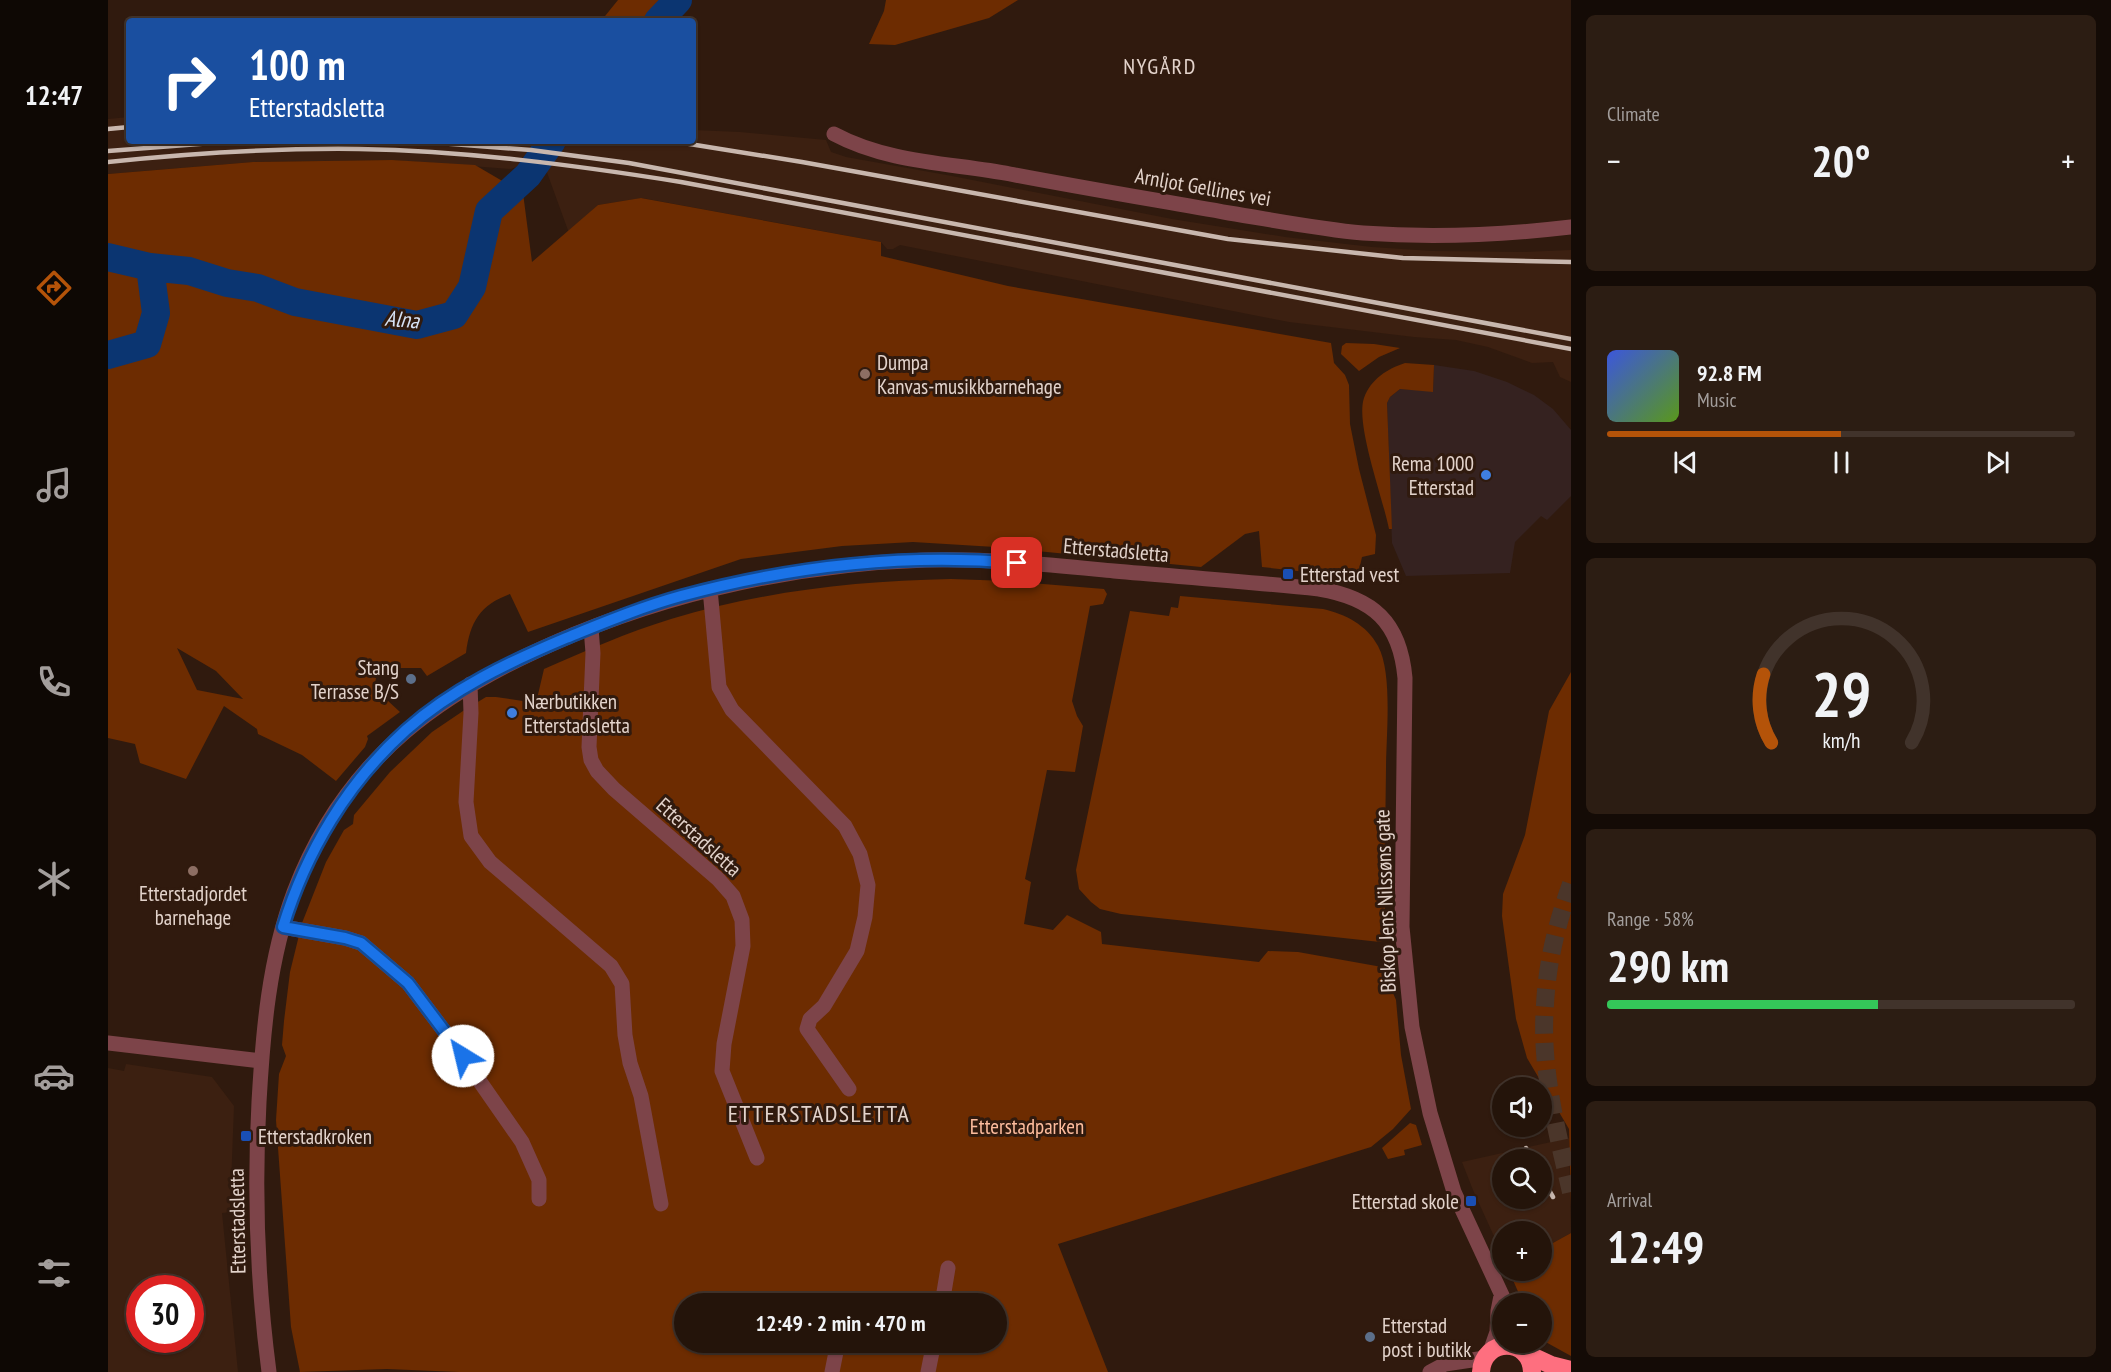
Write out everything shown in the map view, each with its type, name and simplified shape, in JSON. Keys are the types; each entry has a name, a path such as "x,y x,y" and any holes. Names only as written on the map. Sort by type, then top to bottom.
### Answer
{"highway":[{"path":"1525,1353 1529,1359 1532,1372"},
{"path":"1530,1353 1551,1365 1571,1370"}],"street":[{"name":"Arnljot Gellines vei","path":"834,134 872,150 926,162 993,171 1337,230 1412,235 1571,227"},
{"name":"Etterstadsletta","path":"269,1372 258,1270 256,1189 261,1061 278,945 296,888 331,819 354,785 383,752 407,729 443,701 511,662 647,607 710,589 810,569 889,562 966,560 1060,566 1319,589 1348,596 1372,608"},
{"path":"710,589 719,687 732,710 845,826 860,854 868,885 865,917 857,951 824,1006 810,1019 807,1029 849,1089"},
{"name":"Biskop Jens Nilssøns gate","path":"1372,608 1393,630 1403,662 1402,927 1408,996 1417,1057 1438,1142 1454,1192 1501,1293"},
{"name":"Etterstadsletta","path":"591,628 589,747 594,765 614,789 718,879 733,896 742,920 744,946 724,1044 722,1071 757,1158"},
{"path":"470,684 471,713 466,802 471,836 490,862 611,966 622,984 625,1035 630,1063 641,1096 661,1204"},
{"path":"283,927 361,943 408,983 522,1142 539,1180 539,1199"},
{"path":"108,1043 261,1061"},
{"path":"944,1293 948,1268"},
{"name":"Biskop Jens Nilssøns gate","path":"1485,1361 1492,1344"},
{"path":"832,1372 836,1353"},
{"path":"928,1372 932,1353"},
{"path":"1430,1372 1445,1364 1485,1361"}],"shaded area":[{"path":"126,117 126,144 696,144 696,130 740,132 826,140 831,152 846,157 1172,219 1285,237 1432,251 1571,250 1571,382 1560,377 1553,362 1532,363 1488,347 1456,340 1289,322 900,245 887,249 881,242 642,198 598,205 569,233 545,167 521,165 511,169 392,160 253,162 108,174 108,119"},
{"path":"1434,365 1474,371 1507,382 1534,395 1553,409 1571,430 1571,496 1547,520 1541,516 1515,542 1510,573 1406,576 1392,543 1387,403 1390,397 1400,389 1433,391"},
{"path":"126,1064 212,1077 234,1106 230,1212 222,1213 238,1372 108,1372 108,1068 124,1071"},
{"path":"1569,1138 1571,1233 1552,1243 1552,1221 1492,1221 1492,1232 1462,1162 1492,1155 1492,1209 1552,1209 1552,1149 1520,1149"}],"green space":[{"path":"618,0 689,0 664,18 603,18"},
{"path":"886,0 1018,0 989,18 895,45 869,44 884,11"},
{"path":"392,160 475,165 523,193 532,262 598,205 641,198 881,242 881,256 1008,286 1331,343 1334,363 1345,375 1349,385 1350,424 1376,535 1375,554 1362,557 1358,575 1352,577 1262,567 1259,531 1245,534 1201,567 995,547 913,542 842,546 741,559 528,632 510,594 491,604 478,616 470,632 466,653 427,676 421,668 378,668 374,688 400,712 367,736 365,747 336,781 302,755 258,734 257,729 224,706 186,779 140,763 135,744 108,738 108,174 253,162","holes":["177,648 216,671 243,699 197,690"]},
{"path":"1346,343 1400,348 1379,357 1359,371 1341,354 1342,346"},
{"path":"1405,363 1434,365 1433,392 1400,389 1390,397 1387,403 1392,529 1389,529 1366,443 1362,410 1367,391 1375,380 1392,368"},
{"name":"Etterstadparken","path":"951,579 1104,589 1107,594 1103,604 1090,606 1072,701 1083,726 1075,772 1047,770 1025,879 1031,882 1024,924 1053,930 1067,915 1101,932 1102,944 1259,962 1268,951 1298,952 1382,967 1396,1000 1401,1055 1411,1109 1393,1129 1371,1147 1058,1244 1108,1372 459,1372 387,1369 300,1372 291,1327 276,1120 279,1074 286,1056 282,1045 284,1021 290,972 302,923 326,862 344,830 353,824 354,815 390,772 432,732 463,711 486,697 536,703 544,669 639,630 706,609 810,589 879,582"},
{"path":"1180,596 1323,609 1339,614 1362,626 1378,646 1386,672 1388,706 1385,940 1380,942 1121,914 1100,909 1079,889 1076,870 1130,611 1169,616 1171,607 1178,608"},
{"path":"1571,672 1571,1207 1569,1129 1552,1100 1552,1077 1538,1077 1527,1058 1516,1019 1502,916 1503,894 1525,835 1549,711"},
{"path":"1410,1123 1416,1125 1422,1145 1404,1150 1405,1155 1388,1159 1382,1148"},
{"path":"1571,1233 1571,1356 1552,1346 1552,1293 1519,1293 1513,1281 1552,1281 1552,1243"}],"waterway":[{"name":"Alna","path":"661,18 678,0"},
{"name":"Alna","path":"108,355 147,344 156,313 150,267 189,271 227,283 258,288 295,302 417,325 454,315 472,287 489,211 528,175 550,144"},
{"name":"Alna","path":"108,257 150,267"}],"tunnel":[{"path":"1571,884 1561,913 1550,959 1544,1029 1547,1076 1571,1192"}],"railway":[{"path":"108,129 126,127"},
{"path":"108,151 199,144"},
{"path":"452,144 531,150 629,163 1571,339"},
{"path":"690,144 1228,239 1403,258 1571,262"},
{"path":"108,162 233,152 359,149 480,156 601,170 681,182 1571,349"}],"place":[{"name":"Dumpa Kanvas-musikkbarnehage","path":"865,374"},
{"name":"Rema 1000 Etterstad","path":"1486,475"},
{"name":"Etterstad vest","path":"1288,574"},
{"name":"Stang Terrasse B/S","path":"411,679"},
{"name":"Nærbutikken Etterstadsletta","path":"512,713"},
{"name":"Etterstadjordet barnehage","path":"193,871"},
{"name":"Etterstadkroken","path":"246,1136"},
{"name":"Etterstad skole","path":"1471,1201"},
{"name":"Etterstad post i butikk","path":"1370,1337"}],"district":[{"name":"NYGÅRD","path":"1160,66"},
{"name":"ETTERSTADSLETTA","path":"819,1113"}],"route":[{"path":"463,1056 408,983 361,943 283,927 296,888 331,819 354,785 407,729 443,701 511,662 619,617 680,596 792,572 849,565 930,560 1017,563"}]}
